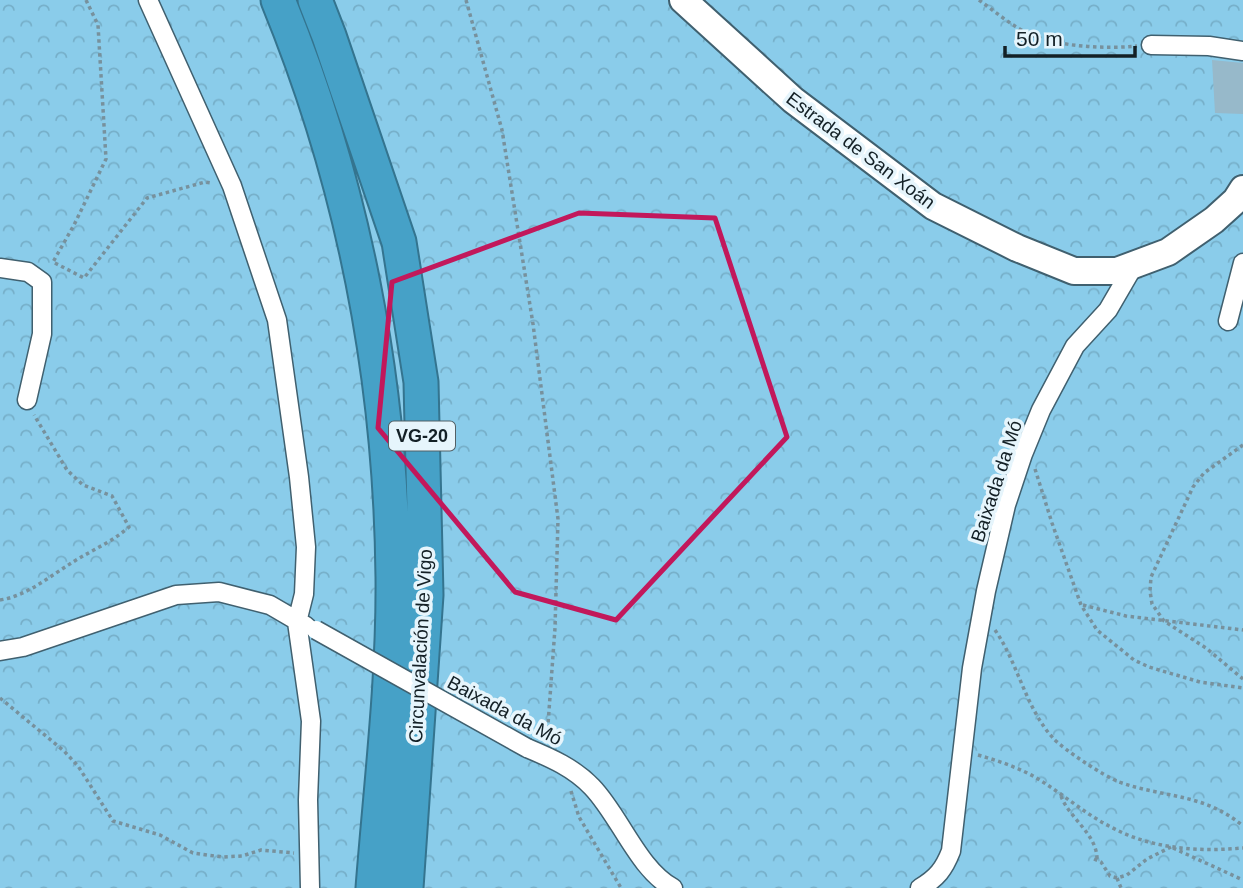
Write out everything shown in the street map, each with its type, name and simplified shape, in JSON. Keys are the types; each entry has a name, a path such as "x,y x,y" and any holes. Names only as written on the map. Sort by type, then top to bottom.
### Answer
{"highway":[{"name":"Circunvalación de Vigo","path":"278,0 325,131 347,210 376,349 385,430 392,524 393,643 373,888"},
{"name":"Circunvalación de Vigo","path":"315,0 398,242 421,382 426,595 406,888"}],"street":[{"path":"148,0 232,186 277,320 306,547 304,594 297,622 311,721 310,888"},
{"name":"Estrada de San Xoán","path":"683,0 793,100 933,206 1017,248 1074,271 1117,271 1168,252 1203,228 1243,192"},
{"path":"1151,45 1209,46 1243,51"},
{"path":"1228,321 1243,263"},
{"name":"Baixada da Mó","path":"920,888 939,874 951,851 972,668 1006,505 1023,454 1041,410 1075,346 1108,310 1133,267"},
{"path":"0,268 28,272 42,282 41,334 27,400"},
{"name":"Baixada da Mó","path":"0,651 23,647 176,595 219,592 270,605 527,748 569,768 593,788 651,870 673,888"}],"path":[{"path":"86,0 98,25 106,159 53,262 84,278 147,198 205,182 232,186"},
{"path":"466,0 502,130 533,324 558,519 555,628 545,755"},
{"path":"979,0 1010,23 1035,36 1108,49 1151,45"},
{"path":"0,600 39,584 74,561 116,539 129,527 112,496 83,485 67,470 27,400"},
{"path":"1243,445 1222,463 1204,473 1193,487 1151,577 1150,590 1152,604 1164,621 1206,648 1243,679"},
{"path":"1023,454 1035,469 1082,605 1097,630 1134,660 1149,667 1200,681 1243,688"},
{"path":"1082,605 1126,616 1243,630"},
{"path":"982,616 1004,642 1043,725 1061,745 1119,782 1196,800 1218,808 1243,827"},
{"path":"0,698 64,751 78,766 113,821 160,835 193,853 222,857 242,856 261,850 310,854"},
{"path":"962,754 993,760 1022,770 1108,826 1138,839 1171,847 1243,880"},
{"path":"568,782 579,817 621,888"},
{"path":"1060,794 1095,846 1096,859 1110,876 1117,878 1127,875 1171,847 1243,848"},
{"path":"1117,878 1122,888"}],"highlighted area":[{"path":"579,213 715,218 787,437 616,620 515,592 378,428 392,282"}],"green space":[{"path":"0,0 1243,0 1243,888 0,888"}],"building":[{"path":"1212,60 1243,63 1243,114 1215,113"}]}
